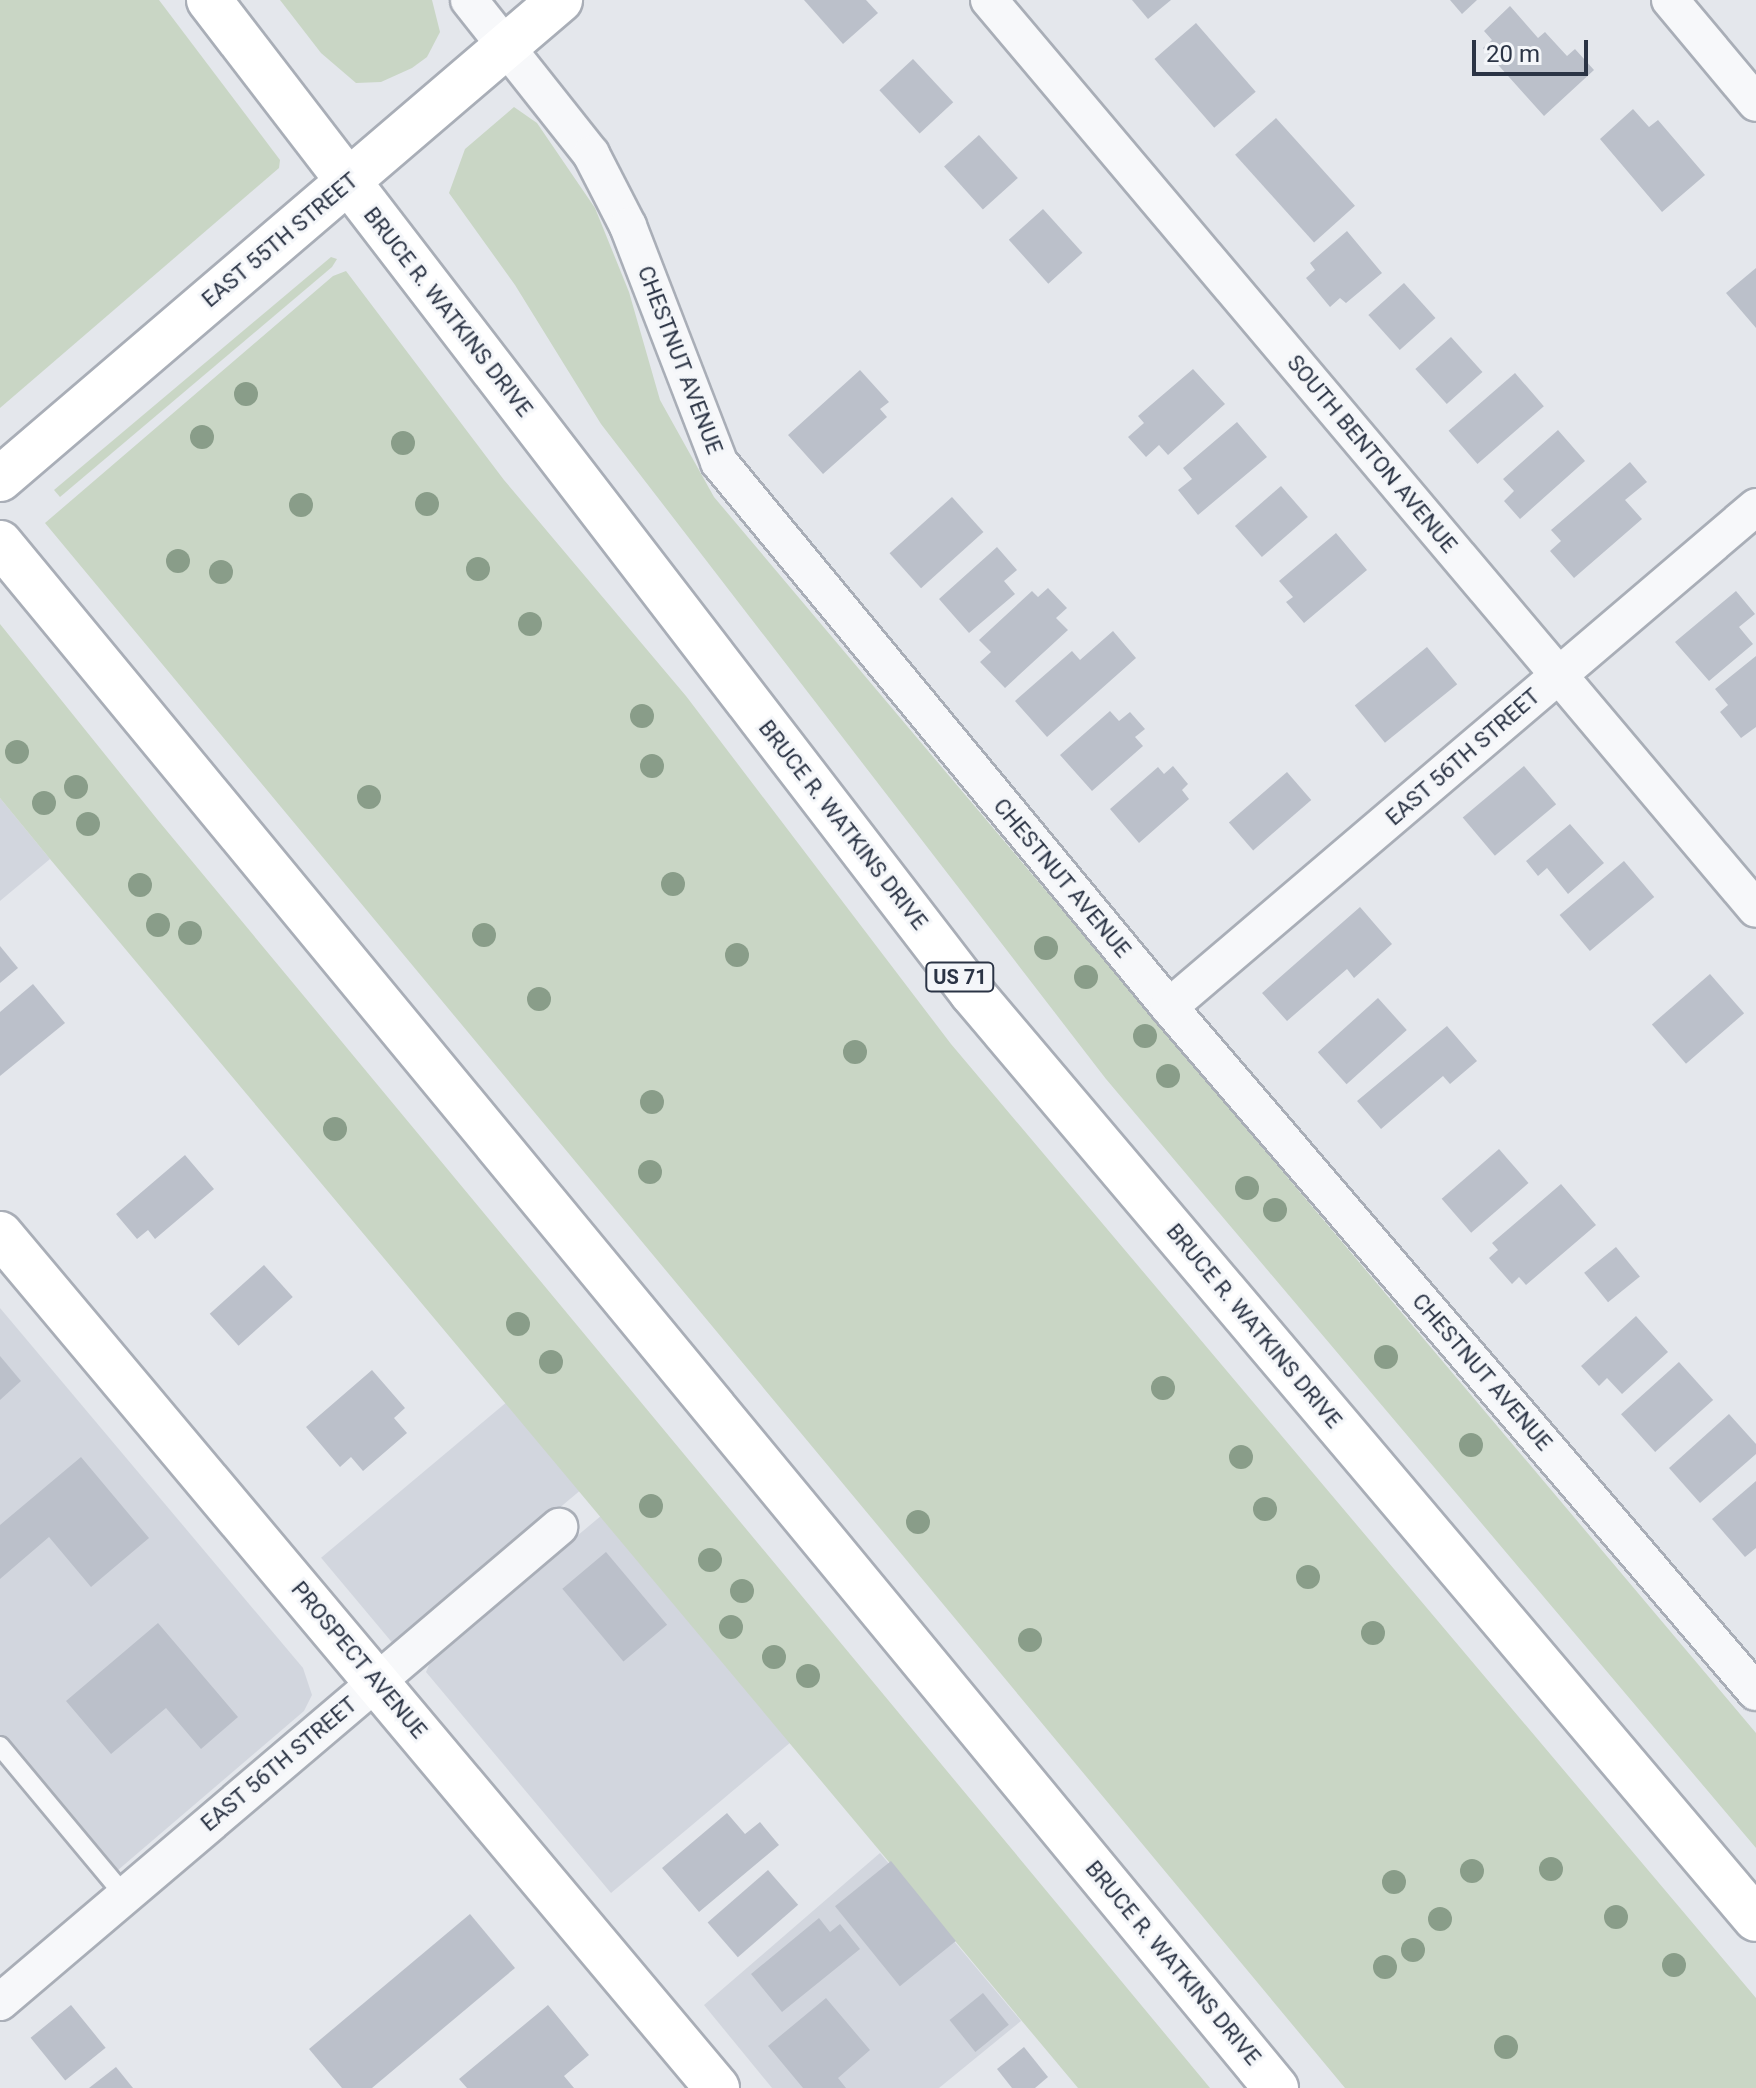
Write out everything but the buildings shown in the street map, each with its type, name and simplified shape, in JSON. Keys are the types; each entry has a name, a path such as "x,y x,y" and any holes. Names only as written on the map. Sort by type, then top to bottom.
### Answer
{"main road":[{"name":"BRUCE R. WATKINS DRIVE","path":"209,0 972,993 1756,1919"},
{"name":"EAST 55TH STREET","path":"0,479 560,0"},
{"name":"BRUCE R. WATKINS DRIVE","path":"0,543 1276,2088"},
{"name":"PROSPECT AVENUE","path":"0,1234 717,2088"}],"street":[{"name":"CHESTNUT AVENUE","path":"469,0 591,154 628,226 719,462 1169,1007 1756,1692"},
{"name":"SOUTH BENTON AVENUE","path":"989,0 1756,909"},
{"path":"1670,0 1756,103"},
{"name":"EAST 56TH STREET","path":"1169,1007 1756,507"},
{"name":"EAST 56TH STREET","path":"0,2002 559,1527"}],"lane":[{"path":"0,1746 125,1896"}],"shaded area":[{"path":"0,798 50,859 0,901"},
{"path":"0,1308 303,1668 312,1695 304,1711 104,1882 0,1760"},
{"path":"508,1401 582,1489 395,1646 321,1558"},
{"path":"602,1515 791,1742 611,1893 426,1672 432,1658"},
{"path":"880,1853 1021,2021 939,2088 772,2088 704,2005"}],"green space":[{"path":"0,0 159,0 280,160 279,168 0,408"},
{"path":"280,0 432,0 440,32 427,57 412,68 381,82 356,83 321,53"},
{"path":"514,107 537,123 595,208 629,292 660,400 714,497 1756,1733 1756,1848 1106,1079 601,424 515,285 449,193 465,149"},
{"path":"331,257 337,259 332,267 60,497 54,490"},
{"path":"346,271 504,480 686,696 951,1044 1756,1998 1756,2088 1345,2088 45,523 333,276"},
{"path":"0,624 157,819 1210,2088 1078,2088 50,859 0,798"}]}
